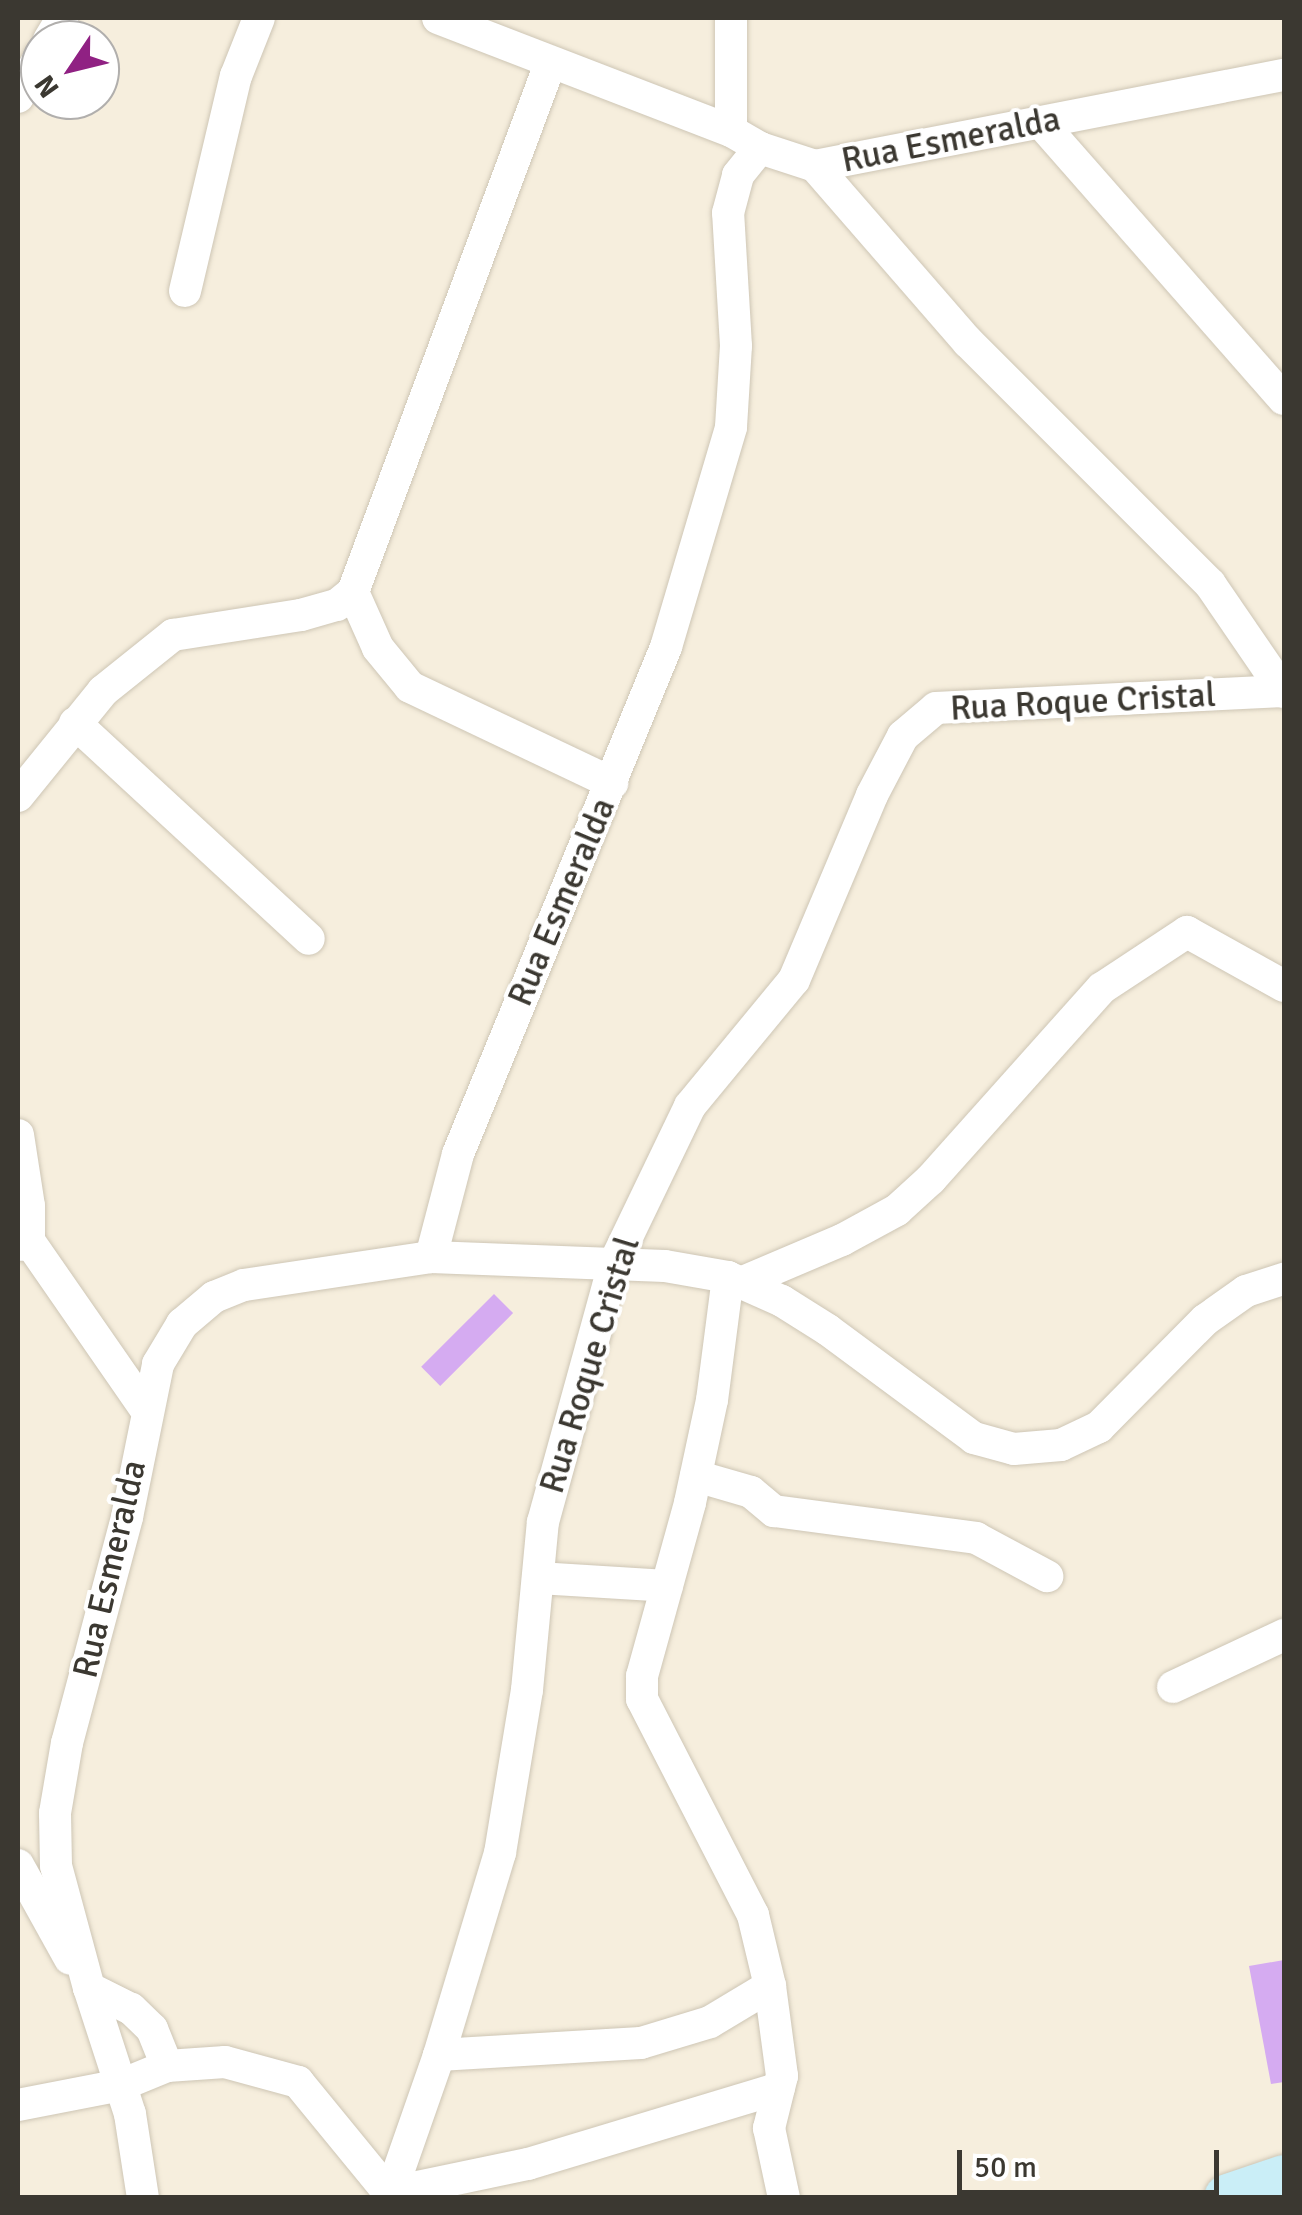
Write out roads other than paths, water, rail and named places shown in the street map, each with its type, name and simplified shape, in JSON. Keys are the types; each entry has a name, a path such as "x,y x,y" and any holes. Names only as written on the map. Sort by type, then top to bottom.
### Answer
{"main road":[{"path":"1228,2198 1284,2180"}],"street":[{"path":"185,291 236,76 259,18"},
{"path":"438,18 731,131 760,148"},
{"path":"731,18 731,131"},
{"path":"18,796 102,691 173,635 301,615 337,605 352,592 550,64"},
{"name":"Rua Esmeralda","path":"143,2198 121,2085 88,1988 56,1866 55,1812 67,1743 128,1517 158,1364 182,1324 214,1297 244,1285 432,1257 458,1154 666,647 731,427 736,346 728,213 738,175 760,148 815,166 1284,75"},
{"path":"1042,124 1284,399"},
{"path":"815,166 968,342 1210,584 1284,691"},
{"path":"352,592 378,648 410,687 612,783"},
{"name":"Rua Roque Cristal","path":"389,2195 439,2055 500,1853 528,1690 543,1522 614,1264 690,1106 794,980 872,795 903,736 936,708 1284,691"},
{"path":"76,723 308,940"},
{"path":"736,1279 842,1240 897,1210 931,1179 1102,988 1188,932 1284,986"},
{"path":"18,1135 29,1206 21,1237 146,1410"},
{"path":"432,1257 665,1266 736,1279 828,1330 974,1438 1014,1449 1061,1445 1099,1427 1205,1320 1246,1291 1284,1279"},
{"path":"736,1279 696,1476 642,1676 642,1700 753,1915 770,1986 782,2076 769,2128 784,2198"},
{"path":"696,1476 752,1492 774,1511 976,1538 1046,1576"},
{"path":"538,1578 667,1586"},
{"path":"1173,1687 1284,1635"},
{"name":"Rua Esmeralda","path":"18,1866 88,1988"},
{"path":"439,2055 641,2043 710,2022 770,1986"},
{"path":"88,1988 131,2009 152,2030 167,2066"},
{"path":"18,2105 121,2085 167,2066 225,2062 298,2082 389,2195 528,2164 779,2088"}]}
